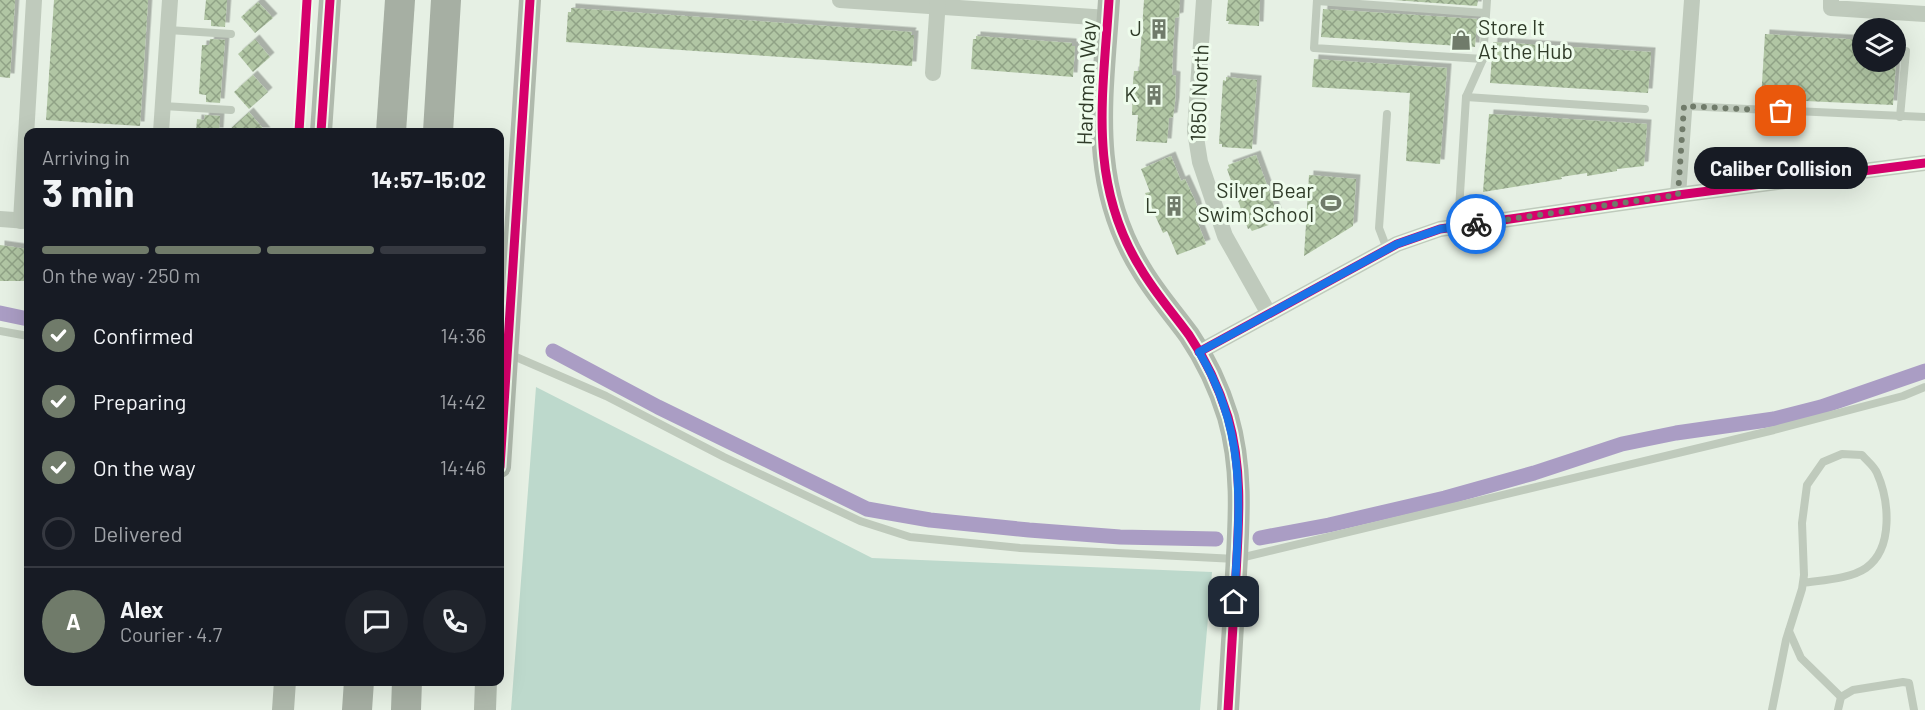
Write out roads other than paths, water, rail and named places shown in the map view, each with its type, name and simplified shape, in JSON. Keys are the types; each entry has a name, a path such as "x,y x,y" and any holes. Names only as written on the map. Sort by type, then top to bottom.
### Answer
{"highway":[{"path":"392,128 400,0"},
{"path":"438,128 446,0"},
{"path":"357,710 359,686"},
{"path":"406,710 407,686"}],"street":[{"path":"29,128 34,0"},
{"path":"161,128 170,0"},
{"path":"321,128 330,0"},
{"path":"504,402 530,0"},
{"path":"840,0 1108,9"},
{"name":"1850 North","path":"1204,0 1195,131 1198,152 1228,242 1269,314"},
{"path":"1678,195 1692,0"},
{"path":"933,73 937,3"},
{"path":"1831,4 1925,14"},
{"name":"Hardman Way","path":"1108,9 1101,129 1104,169 1109,192 1132,254 1154,290 1199,352 1222,400 1234,441 1239,487 1228,710"},
{"path":"1199,352 1387,249 1423,234 1458,226 1678,195 1925,164"},
{"path":"0,219 24,221"},
{"path":"283,710 285,686"},
{"path":"484,710 486,686"}],"lane":[{"path":"1458,226 1466,97 1483,59 1487,0"},
{"path":"1483,59 1314,48 1317,1 1486,13"},
{"path":"168,30 231,34"},
{"path":"1900,117 1903,72"},
{"path":"1466,97 1646,109"},
{"path":"163,106 231,110"},
{"path":"1684,106 1925,117"},
{"path":"1387,114 1379,228 1387,249"},
{"path":"0,331 24,335"},
{"path":"507,353 606,396 724,457 860,521 910,537 1020,548 1236,559 1774,430 1903,396 1925,387"},
{"path":"1772,710 1789,631 1803,583 1802,523 1807,485 1823,462 1842,454 1862,456 1876,470 1883,491 1886,521 1884,540 1876,559 1864,569 1844,576 1803,583"},
{"path":"1789,631 1801,658 1841,697"},
{"path":"1838,710 1841,697 1853,690 1903,682 1910,683 1914,710"}],"waterway":[{"path":"0,313 24,318"},
{"path":"553,351 658,407 867,509 930,520 1029,530 1120,537 1216,539"},
{"path":"1260,538 1329,525 1445,498 1534,473 1622,444 1676,433 1774,419 1821,407 1925,371"}],"place":[{"name":"J","path":"1159,29"},
{"name":"Store It At the Hub","path":"1461,40"},
{"name":"K","path":"1154,95"},
{"name":"Caliber Collision","path":"1781,111"},
{"name":"Silver Bear Swim School","path":"1331,203"},
{"name":"L","path":"1174,206"}]}
